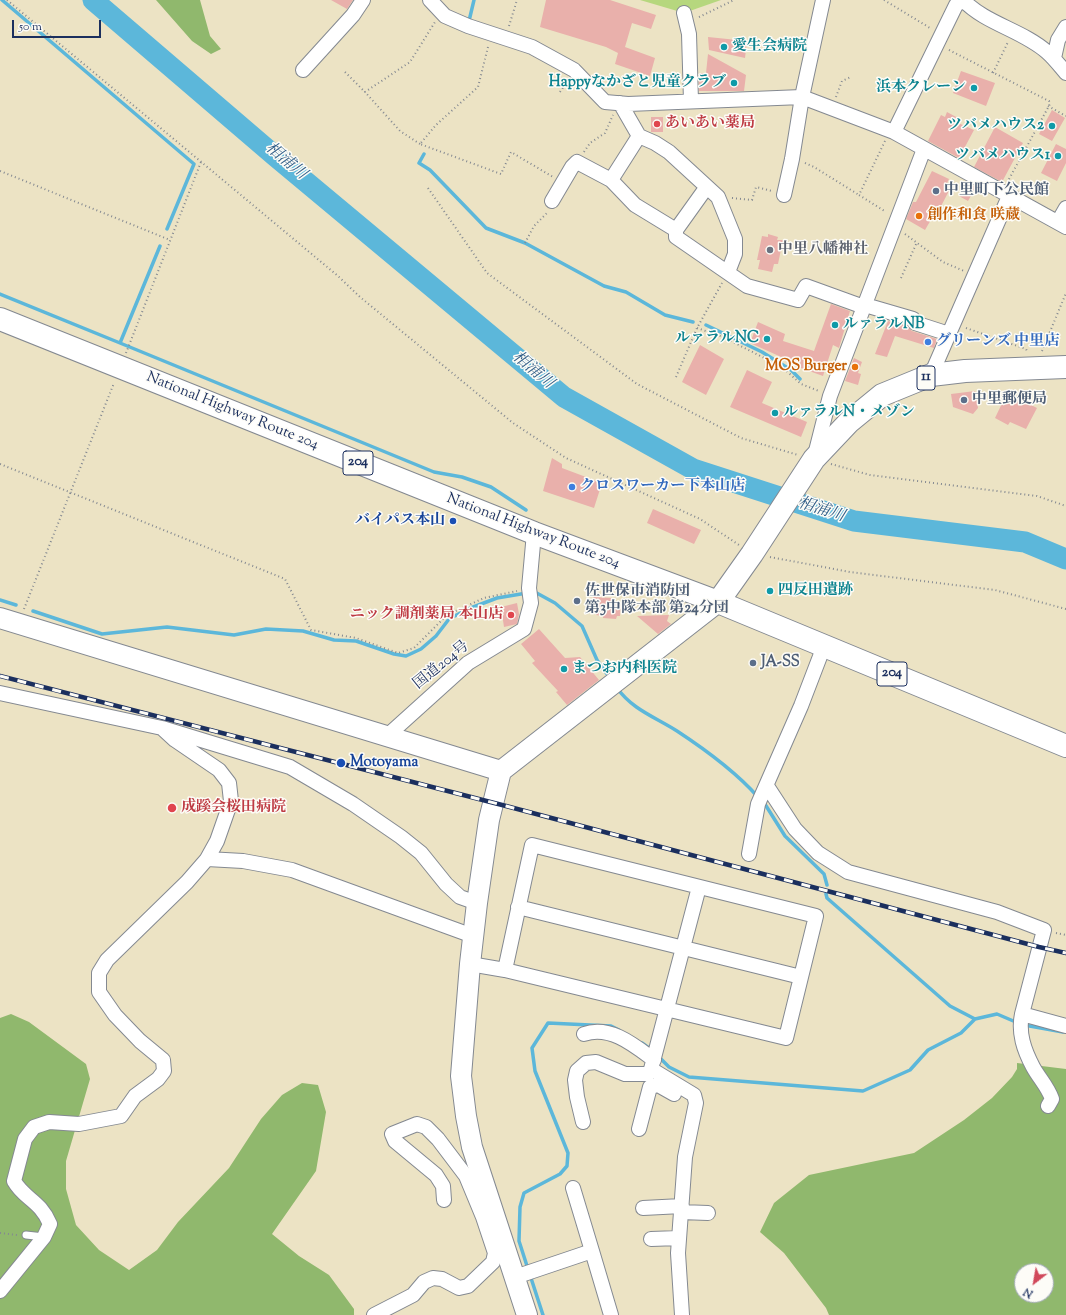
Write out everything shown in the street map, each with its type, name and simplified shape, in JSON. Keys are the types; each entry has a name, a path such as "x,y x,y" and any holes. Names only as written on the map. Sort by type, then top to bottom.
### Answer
{"main road":[{"name":"National Highway Route 204","path":"0,319 122,360 534,533 718,602 1066,746"},
{"name":"11","path":"718,602 752,554 814,459 849,422 882,395 931,375 965,371 1066,367"}],"street":[{"path":"303,70 353,15 363,0"},
{"path":"430,0 441,13 458,23 532,47 574,70 605,102 620,103 802,97 832,107 892,131 1007,192 1062,224 1066,208"},
{"path":"784,195 822,0"},
{"path":"892,131 956,5 963,0 974,11 1013,31 1046,51 1066,72"},
{"path":"685,18 689,34 691,101"},
{"path":"1054,58 1058,40 1066,27"},
{"path":"620,103 638,136 655,143 669,152 706,188 718,197 734,239 734,254 728,272"},
{"path":"611,180 638,136"},
{"path":"814,459 830,396 924,149"},
{"path":"552,201 572,167 577,162 611,180 635,205 676,230"},
{"path":"706,188 676,230 676,237 747,286 798,300 806,286 865,306 913,319 915,323 951,329"},
{"path":"931,375 975,276 1007,192"},
{"name":"国道204号","path":"386,737 468,663 524,629 531,603 529,588 534,533"},
{"path":"374,1315 413,1295 424,1282 433,1278 442,1279 459,1288 468,1286 493,1262 494,1253 488,1215 472,1147 461,1076 470,964 477,903 489,820 501,771 718,602"},
{"path":"9,620 386,737 501,771"},
{"path":"749,854 758,804 767,786 824,646"},
{"path":"0,693 162,728 290,767 353,804 402,838 421,853 446,884 460,896 477,903"},
{"path":"0,1290 44,1237 50,1224 45,1212 32,1199 18,1189 14,1181 25,1139 34,1127 49,1122 79,1124 121,1116 135,1096 158,1079 164,1071 163,1060 140,1041 115,1016 99,992 99,972 107,960 188,882 207,859 217,841 231,801 229,783 219,770 175,740 162,728"},
{"path":"767,786 795,829 818,853 848,872 997,912 1044,930 1021,1019 1032,1067 1052,1099 1048,1106"},
{"path":"470,964 505,970 786,1038 816,916 532,845 505,970"},
{"path":"207,859 243,861 292,870 473,936"},
{"path":"583,1122 577,1097 575,1080 577,1071 586,1063 596,1062 625,1074 648,1074 654,1059 668,1009 699,887"},
{"path":"518,907 801,977"},
{"path":"1021,1019 1066,1026"},
{"path":"584,1034 595,1030 613,1035 633,1044 654,1059 694,1095 695,1100 685,1157 678,1254 682,1315"},
{"path":"639,1129 650,1087 658,1085 682,1098 695,1100"},
{"path":"444,1200 444,1186 436,1175 395,1141 392,1134 417,1124 426,1127 438,1139 466,1176 488,1215 518,1276 527,1315"},
{"path":"572,1188 611,1315"},
{"path":"643,1208 681,1209 708,1213"},
{"path":"651,1239 679,1238"},
{"path":"518,1276 592,1251"}],"lane":[{"path":"26,1235 44,1237"}],"path":[{"path":"8,0 338,276 360,297 513,423 566,458 700,519 752,554 850,572 995,590 1066,609"},
{"path":"506,39 517,0"},
{"path":"685,18 734,0"},
{"path":"884,0 939,39 993,74 1049,101 1007,192"},
{"path":"365,92 410,62 441,13"},
{"path":"993,74 1013,31"},
{"path":"420,144 436,125 478,87 491,34"},
{"path":"345,72 365,92 400,132 420,144 501,174 511,152 563,182"},
{"path":"832,107 842,81 850,77"},
{"path":"577,162 590,143 605,133 620,103"},
{"path":"1048,106 1066,116"},
{"path":"859,195 892,131"},
{"path":"792,159 814,167 859,195 896,222 917,242 944,262 975,276"},
{"path":"9,620 70,492 201,161"},
{"path":"0,171 170,240"},
{"path":"718,197 752,200 756,187 784,195"},
{"path":"428,188 487,273 637,384 741,438 870,475 1037,496 1066,506"},
{"path":"525,243 534,226 546,214 552,201"},
{"path":"901,278 917,242"},
{"path":"676,377 697,328 728,272"},
{"path":"1035,368 1066,293"},
{"path":"697,328 723,337 782,368 801,384 830,396"},
{"path":"951,329 1026,349 1035,368"},
{"path":"0,464 285,579 311,630 356,638 398,653 414,648 446,615 484,598 529,588"},
{"path":"0,1233 26,1235"}],"green space":[{"path":"156,0 200,0 210,36 221,49 211,54 192,41"},
{"path":"640,0 721,0 684,13"},
{"path":"11,1014 29,1022 86,1064 90,1079 66,1161 66,1189 76,1225 99,1250 129,1270 157,1250 178,1222 229,1168 261,1119 282,1095 302,1083 318,1085 326,1112 316,1171 272,1234 299,1256 329,1275 354,1309 354,1315 0,1315 0,1018"},
{"path":"1017,1063 1066,1069 1066,1315 829,1315 826,1308 784,1253 760,1232 774,1203 809,1175 914,1153 964,1120 992,1098 1012,1077 1017,1069"}],"building":[{"path":"331,0 353,0 347,9"},
{"path":"546,0 610,0 656,15 651,29 632,23 625,47 655,58 650,76 615,64 618,53 606,47 540,27"},
{"name":"愛生会病院","path":"708,37 747,41 745,58 709,50"},
{"path":"708,54 746,75 744,91 699,91 699,73 706,73"},
{"name":"浜本クレーン","path":"961,71 995,83 986,106 953,93"},
{"name":"ツバメハウス2","path":"1052,110 1065,118 1052,141 1039,134"},
{"path":"947,112 958,118 956,122 974,130 959,158 928,141 941,115 945,117"},
{"name":"あいあい薬局","path":"651,117 663,117 663,132 651,132"},
{"path":"995,127 1023,143 1002,182 974,167"},
{"name":"ツバメハウス1","path":"1056,144 1066,149 1066,163 1057,181 1041,173"},
{"name":"中里町下公民館","path":"932,171 949,179 947,183 952,185 938,212 936,211 925,230 906,219 913,202 916,202"},
{"path":"966,182 976,187 968,201 959,196"},
{"name":"中里八幡神社","path":"768,234 778,237 777,240 783,240 778,264 774,264 772,272 758,269 760,260 757,260 762,236 768,237"},
{"path":"831,304 850,311 839,348 833,345 823,376 787,363 788,360 750,343 758,322 785,334 783,341 814,351"},
{"name":"グリーンズ 中里店","path":"888,321 907,326 912,331 937,339 934,348 895,336 887,357 875,354"},
{"path":"700,345 724,359 706,395 682,382"},
{"name":"MOS Burger","path":"854,358 862,362 858,373 861,374 858,385 845,381"},
{"path":"747,370 772,382 762,403 807,422 801,437 730,407"},
{"name":"中里郵便局","path":"975,391 978,408 973,414 953,407 951,394"},
{"path":"1007,393 1037,408 1026,429 1010,422 1008,425 995,418"},
{"name":"クロスワーカー下本山店","path":"552,458 562,464 562,468 602,483 594,508 543,491"},
{"path":"653,509 701,530 694,544 647,523"},
{"path":"593,597 611,598 611,601 619,601 621,604 620,616 617,616 616,619 603,618 603,616 596,615 596,613 592,611"},
{"name":"ニック調剤薬局 本山店","path":"517,603 519,614 517,624 504,627 501,607"},
{"path":"669,615 667,621 671,624 658,634 637,616"},
{"name":"まつお内科医院","path":"539,629 565,658 580,657 599,680 567,705 556,692 558,691 532,663 535,661 521,644"}],"waterway":[{"path":"2,0 194,164 167,229"},
{"name":"相浦川","path":"93,0 275,156 564,397 693,469 854,521 1025,542 1066,559"},
{"path":"469,21 474,0"},
{"path":"424,154 419,163 430,170 486,228 525,243 604,286 626,292 665,315 693,322"},
{"path":"0,294 120,343 160,246"},
{"path":"706,325 762,352 791,370 800,379"},
{"path":"120,343 434,472 462,477 491,487 526,510"},
{"path":"533,591 555,603 582,626 597,660 610,678"},
{"path":"33,611 102,634 167,627 234,635 266,629 303,631 334,640 356,641 394,654 406,656 421,649 436,636 449,619 468,609 497,598 527,593"},
{"path":"0,600 16,605"},
{"path":"617,688 623,696 637,708 677,731 720,761 740,778 758,797"},
{"path":"763,801 785,836 824,874 827,885"},
{"path":"826,894 827,898 950,1006 975,1019"},
{"path":"659,1057 669,1067 689,1077 863,1091 910,1070 928,1050 961,1033 975,1019 997,1014 1018,1023"},
{"path":"528,1269 519,1241 520,1207 524,1193 560,1174 567,1166 568,1153 535,1071 532,1048 548,1023 611,1026 619,1030"},
{"path":"1024,1025 1063,1032"},
{"path":"642,1043 653,1051"},
{"path":"530,1275 543,1315"}],"railway":[{"path":"0,676 506,806 1066,953"}],"place":[{"name":"愛生会病院","path":"724,47"},
{"name":"Happyなかざと児童クラブ","path":"734,83"},
{"name":"浜本クレーン","path":"974,88"},
{"name":"あいあい薬局","path":"657,124"},
{"name":"ツバメハウス2","path":"1052,126"},
{"name":"ツバメハウス1","path":"1058,156"},
{"name":"中里町下公民館","path":"936,191"},
{"name":"創作和食 咲蔵","path":"919,216"},
{"name":"中里八幡神社","path":"770,250"},
{"name":"ルァラルNB","path":"835,325"},
{"name":"ルァラルNC","path":"767,339"},
{"name":"グリーンズ 中里店","path":"928,342"},
{"name":"MOS Burger","path":"855,367"},
{"name":"中里郵便局","path":"964,400"},
{"name":"ルァラルN・メゾン","path":"775,413"},
{"name":"クロスワーカー下本山店","path":"572,487"},
{"name":"バイパス本山","path":"453,521"},
{"name":"四反田遺跡","path":"770,591"},
{"name":"佐世保市消防団 第3中隊本部 第24分団","path":"577,601"},
{"name":"ニック調剤薬局 本山店","path":"511,615"},
{"name":"JA-SS","path":"753,663"},
{"name":"まつお内科医院","path":"564,669"},
{"name":"Motoyama","path":"341,763"},
{"name":"成蹊会桜田病院","path":"172,808"}]}
